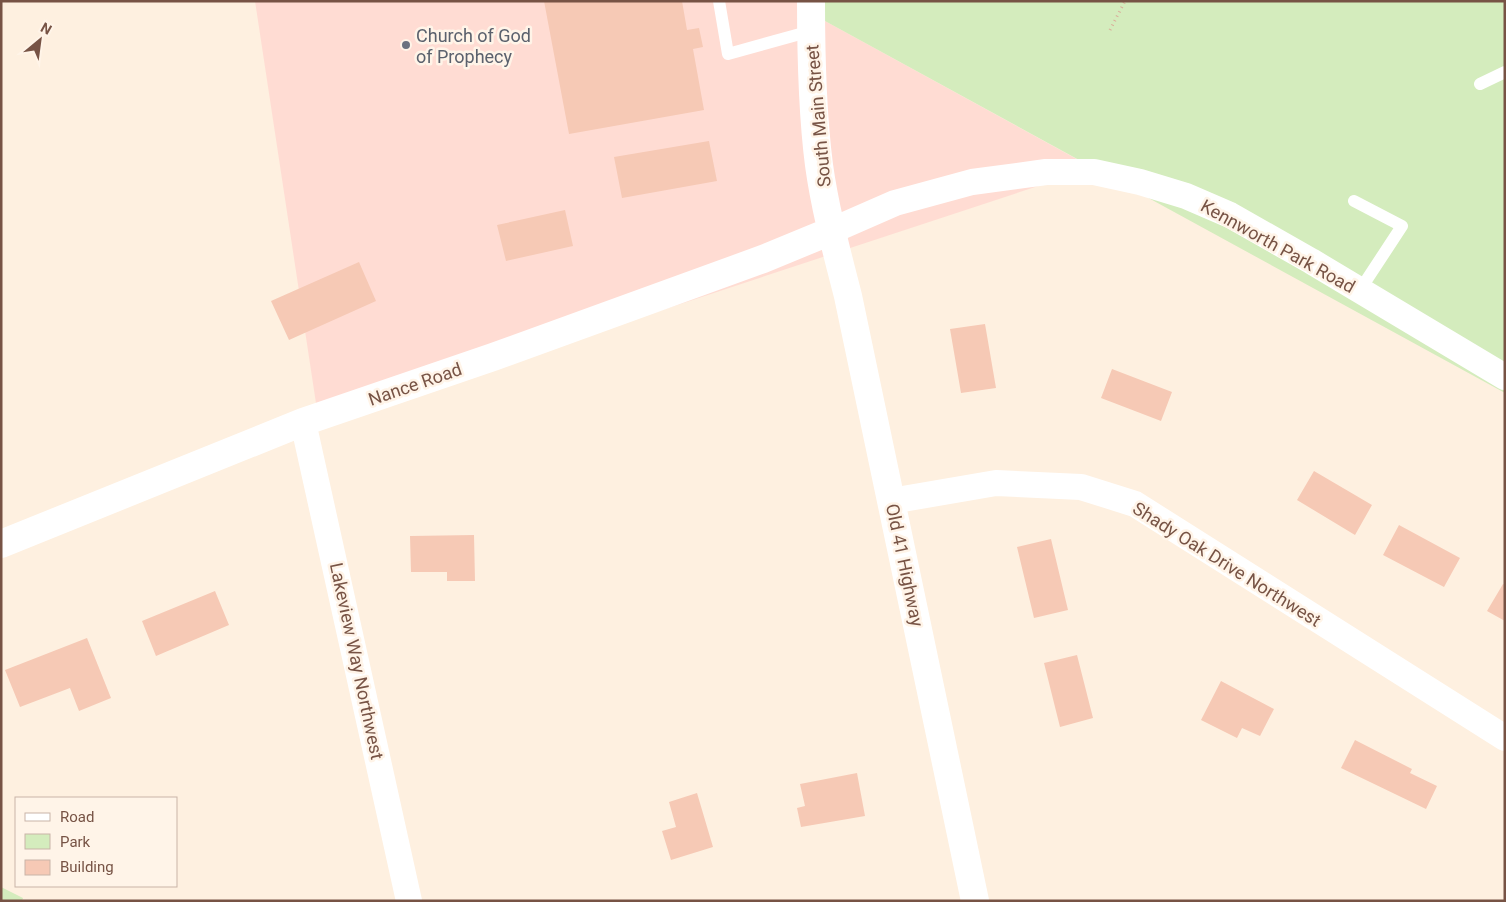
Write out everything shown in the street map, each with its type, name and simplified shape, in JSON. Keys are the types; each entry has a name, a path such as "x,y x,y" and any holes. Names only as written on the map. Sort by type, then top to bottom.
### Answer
{"main road":[{"name":"South Main Street","path":"811,1 811,71 819,165 831,230"},
{"name":"Nance Road","path":"1,544 303,422 493,357 763,260 831,230"},
{"name":"Old 41 Highway","path":"831,230 848,296 975,901"}],"street":[{"name":"Kennworth Park Road","path":"831,230 895,203 972,182 1046,172 1094,172 1140,182 1195,200 1230,216 1503,371"},
{"name":"Lakeview Way Northwest","path":"303,422 410,901"},
{"name":"Shady Oak Drive Northwest","path":"891,501 996,483 1082,487 1135,504 1505,738"}],"lane":[{"path":"719,1 728,54 811,31"},
{"path":"1480,84 1505,72"},
{"path":"1354,201 1402,226 1360,290"}],"path":[{"path":"1110,30 1126,1"}],"shaded area":[{"path":"255,1 824,1 825,21 1093,168 319,423"}],"green space":[{"path":"824,1 1505,1 1505,393 825,21"},
{"path":"1,887 23,898 22,901 1,901"}],"building":[{"path":"544,1 682,1 687,30 699,28 703,47 693,49 704,110 569,134"},
{"path":"709,141 717,181 622,198 614,157"},
{"path":"565,210 573,246 506,261 497,225"},
{"path":"359,262 376,301 289,340 271,301"},
{"path":"985,324 996,388 961,393 950,329"},
{"path":"1112,369 1172,392 1161,421 1101,398"},
{"path":"1314,471 1372,505 1355,535 1297,500"},
{"path":"1399,525 1460,558 1444,587 1383,555"},
{"path":"474,535 475,581 447,581 447,572 411,572 410,536"},
{"path":"1051,539 1068,610 1034,618 1017,547"},
{"path":"1503,584 1505,585 1505,621 1487,611"},
{"path":"215,591 229,625 156,656 142,621"},
{"path":"87,638 111,698 79,711 70,688 20,707 5,670"},
{"path":"1077,655 1093,718 1060,727 1044,663"},
{"path":"1221,681 1274,709 1260,736 1242,728 1237,738 1201,720"},
{"path":"1355,740 1412,769 1410,773 1437,786 1426,809 1341,768"},
{"path":"857,773 865,816 801,827 797,808 805,806 800,784"},
{"path":"697,793 713,847 671,860 662,831 676,827 669,802"}],"place":[{"name":"Church of God of Prophecy","path":"406,45"}]}
